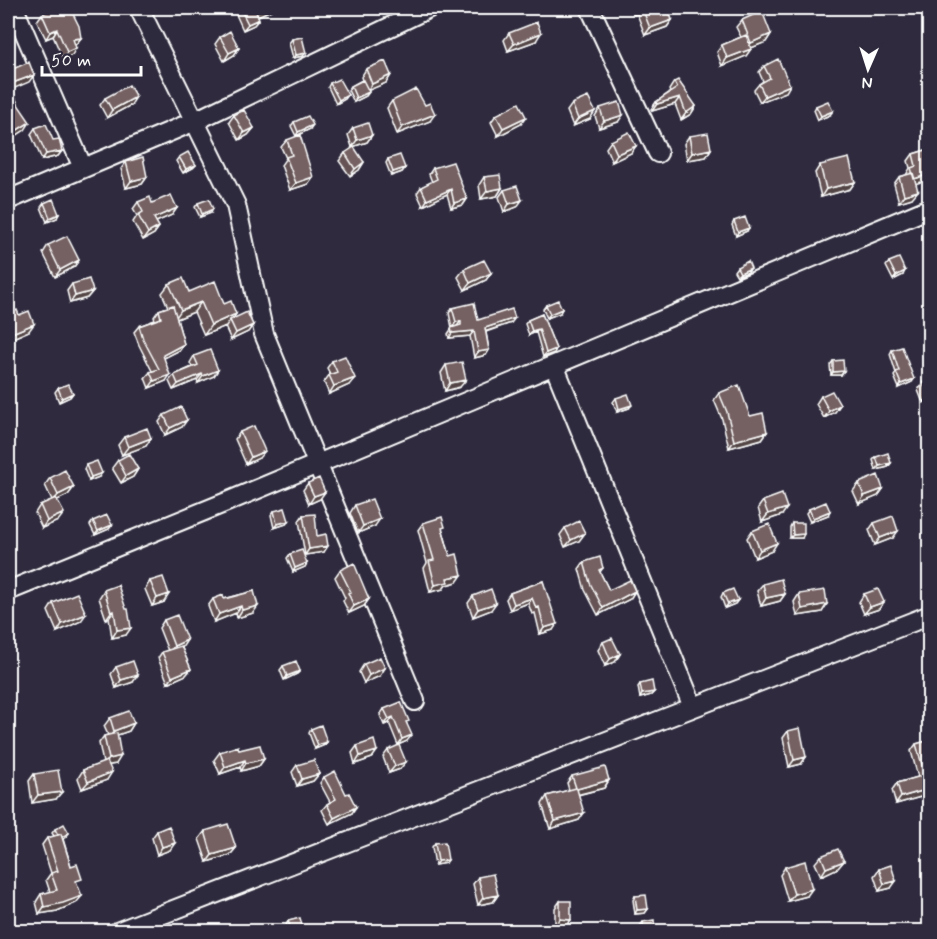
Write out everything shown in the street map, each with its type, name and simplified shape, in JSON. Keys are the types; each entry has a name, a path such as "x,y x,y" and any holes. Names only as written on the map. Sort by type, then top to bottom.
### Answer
{"street":[{"path":"139,8 236,205 264,334 415,701"},
{"path":"8,200 195,121 429,8"},
{"path":"590,8 657,153"},
{"path":"21,13 83,168"},
{"path":"8,591 930,208"},
{"path":"554,365 693,707"},
{"path":"117,932 930,615"}],"building":[{"path":"55,8 70,8 79,26 81,38 73,39 76,48 67,52 57,29 50,32 42,14"},
{"path":"240,8 267,8 256,12 259,19 248,24"},
{"path":"642,8 668,8 672,20 650,28"},
{"path":"762,11 771,34 751,43 742,20"},
{"path":"537,22 541,33 514,44 509,33"},
{"path":"230,31 239,48 229,53 220,37"},
{"path":"746,35 751,49 727,58 722,45"},
{"path":"302,37 306,53 296,55 292,39"},
{"path":"778,59 790,85 765,96 759,84 770,78 764,66"},
{"path":"385,61 391,75 372,84 366,69"},
{"path":"29,62 34,75 10,84 8,71"},
{"path":"339,79 348,95 339,100 330,83"},
{"path":"363,80 369,92 356,98 351,86"},
{"path":"678,80 696,106 686,113 680,97 657,104 656,102 677,88 674,82"},
{"path":"8,84 19,106 30,122 8,136"},
{"path":"129,85 136,97 112,110 105,98"},
{"path":"416,89 425,105 430,103 435,114 402,127 392,101"},
{"path":"588,97 595,111 578,119 572,104"},
{"path":"828,101 833,111 821,116 816,106"},
{"path":"619,102 623,115 604,121 600,108"},
{"path":"519,103 526,117 503,128 496,115"},
{"path":"244,110 254,128 244,133 234,115"},
{"path":"308,116 313,125 298,132 294,122"},
{"path":"368,123 372,135 357,140 353,128"},
{"path":"46,124 53,140 59,139 62,151 46,154 35,128"},
{"path":"629,132 636,146 617,154 611,141"},
{"path":"708,133 711,149 692,153 689,136"},
{"path":"300,135 313,177 296,183 286,157 292,155 287,140"},
{"path":"354,147 364,162 355,169 345,153"},
{"path":"926,150 928,156 930,155 930,174 914,179 911,168 916,166 913,154"},
{"path":"188,152 196,165 186,169 179,157"},
{"path":"400,155 405,168 393,172 388,159"},
{"path":"143,157 147,177 131,181 126,162"},
{"path":"849,158 855,182 826,189 820,165"},
{"path":"453,162 467,199 454,203 451,189 427,200 421,187 437,179 433,168"},
{"path":"913,173 918,191 904,195 899,177"},
{"path":"500,175 502,188 487,191 484,177"},
{"path":"517,186 522,200 509,204 504,190"},
{"path":"171,195 177,208 154,218 159,227 148,233 138,215 143,212 138,202 150,197 152,203"},
{"path":"53,199 59,214 50,218 44,203"},
{"path":"209,199 213,209 202,214 198,203"},
{"path":"745,217 749,228 738,232 734,221"},
{"path":"67,236 79,260 60,270 48,245"},
{"path":"899,258 905,271 896,276 889,262"},
{"path":"484,260 491,273 470,283 464,269"},
{"path":"748,261 751,268 740,273 737,267"},
{"path":"183,278 189,292 215,281 224,304 231,301 236,314 211,325 201,302 181,310 169,284"},
{"path":"89,279 93,291 75,296 72,284"},
{"path":"558,300 562,309 550,314 546,305"},
{"path":"474,303 478,320 512,309 515,318 485,328 489,350 478,352 474,331 452,333 451,328 461,325 461,321 456,322 452,308"},
{"path":"173,305 184,344 163,355 170,375 154,381 150,372 159,369 143,339 139,326 161,318 159,310"},
{"path":"17,310 19,315 29,311 34,324 12,333 8,314"},
{"path":"247,312 253,325 236,333 230,320"},
{"path":"542,314 556,349 546,353 539,329 532,331 528,320"},
{"path":"902,347 914,379 901,384 892,350"},
{"path":"210,350 218,370 178,384 174,375 198,365 194,356"},
{"path":"345,356 355,378 334,386 329,375 337,372 332,361"},
{"path":"843,360 844,371 833,372 833,361"},
{"path":"462,362 466,380 450,383 446,365"},
{"path":"930,380 930,395 928,396 923,382"},
{"path":"68,384 73,393 62,398 58,388"},
{"path":"739,385 750,416 763,413 767,432 734,441 727,412 719,393"},
{"path":"832,391 840,405 829,411 821,396"},
{"path":"628,394 632,405 619,409 616,398"},
{"path":"181,407 187,420 170,428 164,415"},
{"path":"254,426 265,451 251,457 240,432"},
{"path":"147,428 151,438 128,447 124,437"},
{"path":"888,453 891,463 879,466 876,457"},
{"path":"129,454 138,469 126,476 118,460"},
{"path":"97,461 102,473 91,477 86,465"},
{"path":"65,470 74,487 58,495 50,478"},
{"path":"878,475 883,489 864,496 859,483"},
{"path":"319,478 325,492 314,496 308,483"},
{"path":"782,494 787,508 768,514 763,501"},
{"path":"56,498 64,513 47,521 40,505"},
{"path":"372,499 380,519 363,526 355,505"},
{"path":"826,502 830,511 813,518 809,509"},
{"path":"285,508 289,521 277,524 274,511"},
{"path":"315,514 317,536 326,534 328,546 309,549 303,515"},
{"path":"107,515 112,525 98,531 93,521"},
{"path":"893,516 898,531 880,538 874,523"},
{"path":"442,517 445,527 442,528 450,556 457,554 462,575 447,578 448,582 435,585 429,561 434,560 423,523"},
{"path":"579,521 585,533 571,540 565,528"},
{"path":"792,523 804,523 804,534 793,535"},
{"path":"769,524 777,543 760,550 752,531"},
{"path":"302,550 307,563 295,568 290,554"},
{"path":"600,557 603,568 599,570 609,590 630,580 635,591 603,608 590,583 584,562"},
{"path":"354,563 369,599 354,606 348,593 351,592 340,570"},
{"path":"163,577 169,594 157,598 150,581"},
{"path":"781,579 785,594 766,598 763,584"},
{"path":"543,581 557,624 544,628 539,607 536,608 532,598 514,604 510,593"},
{"path":"118,585 126,609 128,609 131,628 117,630 114,611 111,612 104,590"},
{"path":"491,589 496,603 478,609 473,596"},
{"path":"733,589 738,600 728,604 723,593"},
{"path":"878,589 884,602 870,607 864,594"},
{"path":"825,590 827,604 802,609 799,594"},
{"path":"254,591 258,606 242,610 241,606 219,614 213,599 223,595 224,599"},
{"path":"77,593 86,614 62,624 53,603"},
{"path":"177,615 187,640 174,646 164,620"},
{"path":"612,638 620,654 610,659 603,642"},
{"path":"181,646 191,669 172,677 162,652"},
{"path":"380,657 385,668 369,675 364,664"},
{"path":"133,661 138,675 121,680 116,667"},
{"path":"296,661 300,671 287,676 283,666"},
{"path":"652,681 654,692 642,694 640,684"},
{"path":"401,702 412,735 402,739 393,717 389,719 384,709"},
{"path":"129,711 134,723 114,731 110,718"},
{"path":"321,725 327,742 318,745 311,729"},
{"path":"800,728 806,757 794,760 788,731"},
{"path":"117,733 121,756 109,759 104,736"},
{"path":"374,740 377,751 360,756 357,746"},
{"path":"930,740 930,791 929,789 901,797 897,783 925,775 916,744"},
{"path":"260,745 264,759 246,763 245,760 225,767 220,752 238,746 239,750"},
{"path":"399,745 406,762 395,766 388,750"},
{"path":"314,760 319,774 302,779 297,765"},
{"path":"107,761 112,772 88,782 83,770"},
{"path":"605,767 609,780 577,789 584,813 555,821 547,796 576,788 572,776"},
{"path":"58,770 62,792 38,795 34,774"},
{"path":"335,771 346,794 349,793 356,807 334,818 327,804 336,799 324,777"},
{"path":"64,824 69,833 62,837 55,829"},
{"path":"228,824 236,848 212,855 205,831"},
{"path":"169,826 175,843 162,847 157,831"},
{"path":"61,834 71,866 77,864 82,879 76,881 82,896 44,907 41,894 57,890 51,873 58,871 47,838"},
{"path":"445,842 448,860 438,861 435,843"},
{"path":"838,849 844,861 826,868 821,856"},
{"path":"805,861 812,889 794,894 785,867"},
{"path":"891,865 896,881 884,884 879,869"},
{"path":"493,874 498,895 483,898 478,877"},
{"path":"646,895 648,909 637,910 635,896"},
{"path":"560,901 571,901 571,920 560,919"},
{"path":"300,918 304,931 292,932 288,921"},
{"path":"654,920 655,932 644,932 643,922"}]}
